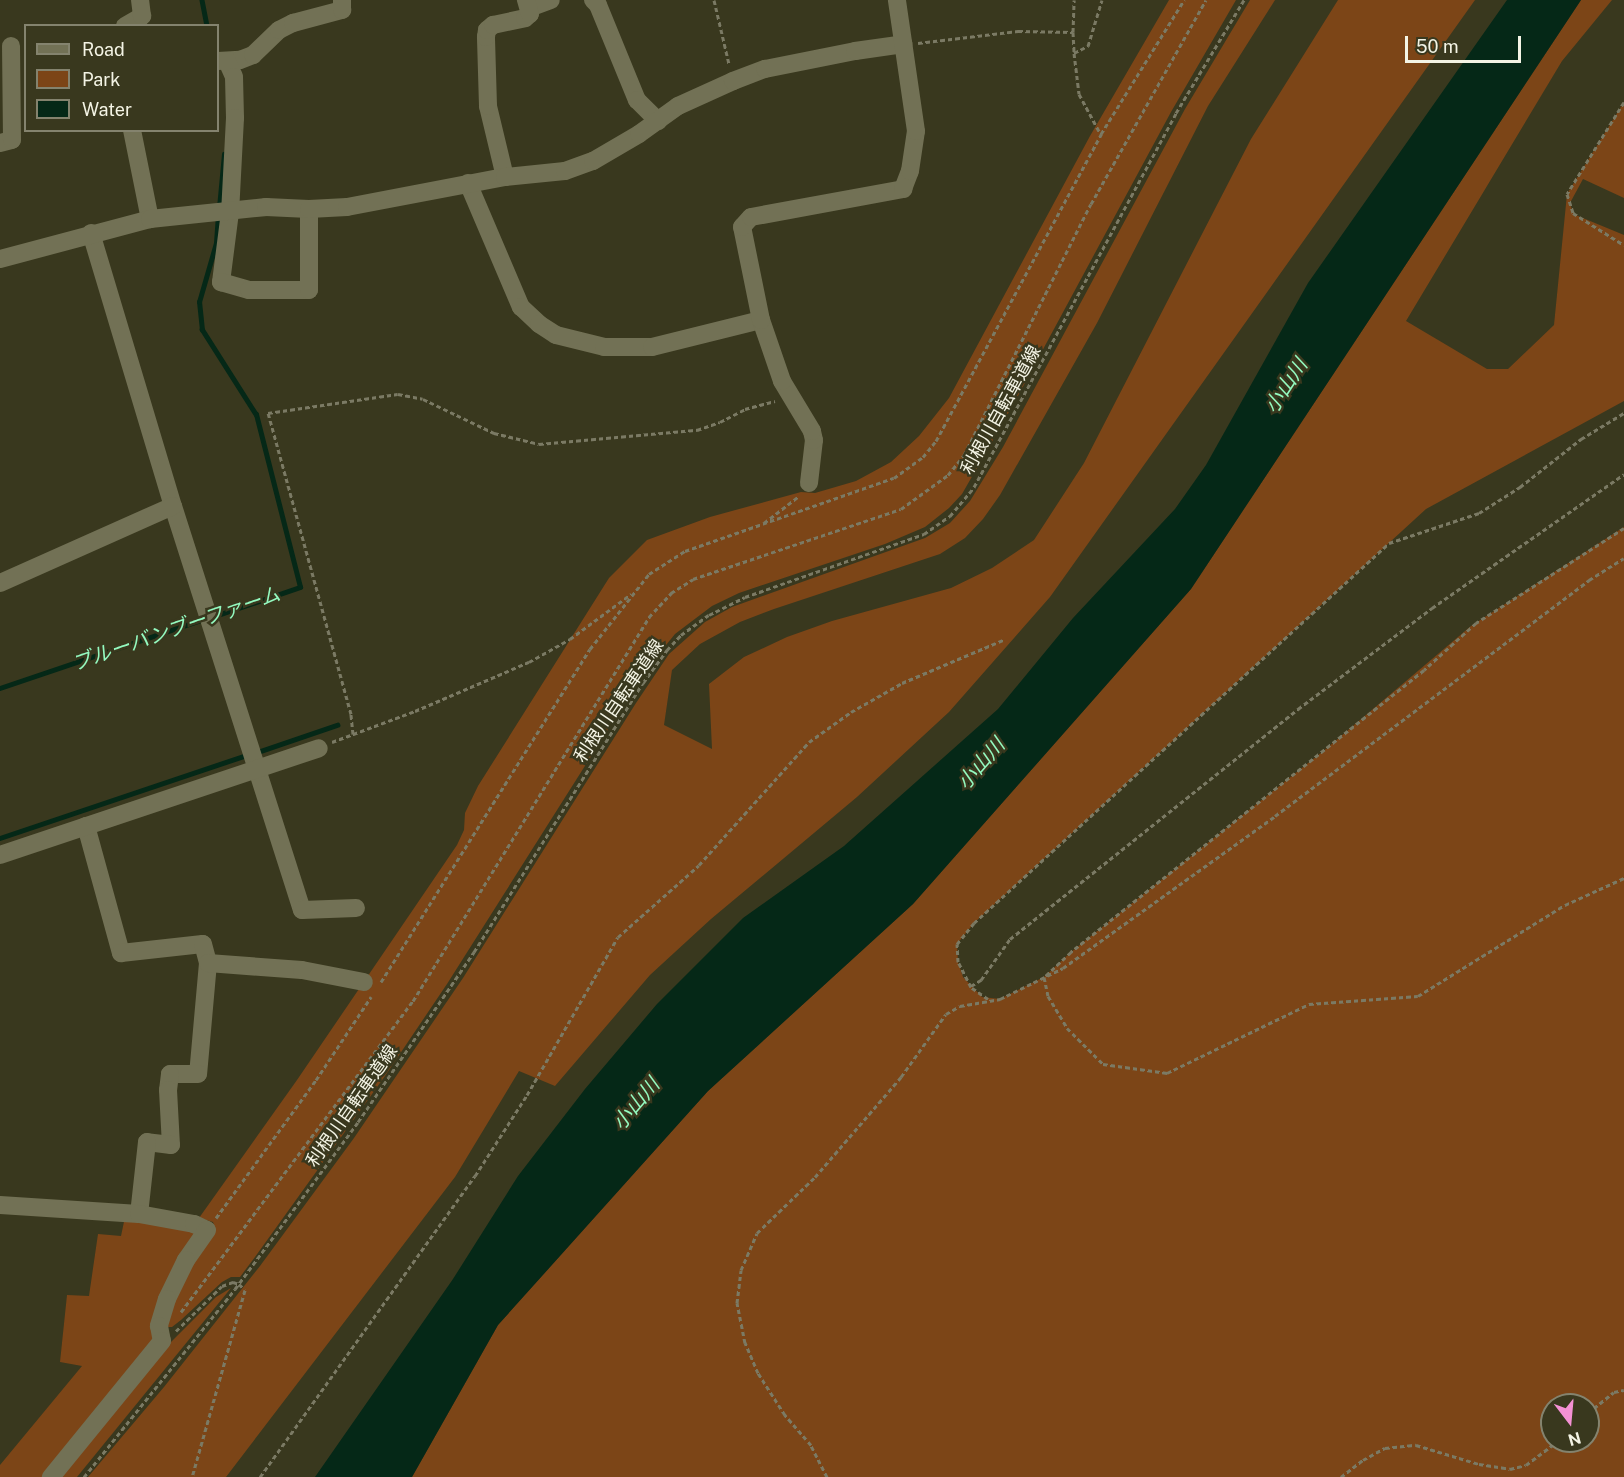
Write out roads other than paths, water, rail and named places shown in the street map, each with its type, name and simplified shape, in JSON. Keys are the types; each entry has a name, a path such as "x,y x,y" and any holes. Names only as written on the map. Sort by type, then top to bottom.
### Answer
{"street":[{"path":"128,24 142,16 140,0"},
{"path":"222,61 240,60 253,55 279,30 293,23 342,10 342,0"},
{"path":"505,177 488,106 487,30 494,25 525,18 530,14 528,4 551,0"},
{"path":"593,0 598,5 637,100 658,121"},
{"path":"809,483 813,431 782,381 761,320 742,227 751,217 903,189 910,171 916,131 897,0"},
{"path":"0,259 150,219 266,207 309,209 347,207 468,183 565,171 639,134 678,106 765,69 904,44"},
{"path":"0,143 12,140 10,46"},
{"path":"222,61 234,77 235,118 230,212 220,282 249,290 309,290 309,209"},
{"path":"132,132 150,219"},
{"path":"468,183 521,307 539,324 556,335 604,347 652,347 761,320"},
{"path":"91,233 173,506 302,910 356,908"},
{"path":"0,583 173,506"},
{"path":"0,855 319,747"},
{"path":"86,826 121,953 203,944 207,963 198,1074 170,1074 168,1090 171,1145 147,1142 139,1214"},
{"path":"207,963 302,970 372,987"},
{"path":"0,1205 139,1214 194,1224 207,1230 186,1260 167,1299 159,1326 162,1341 51,1477"}],"water":[{"name":"小山川","path":"1507,0 1581,0 1191,589 913,904 708,1091 498,1325 412,1477 315,1477 453,1279 518,1176 585,1089 657,1004 743,918 844,846 998,709 1073,618 1175,509 1206,465 1308,283"}],"waterway":[{"name":"ブルーバンブーファーム","path":"202,0 207,24"},
{"name":"ブルーバンブーファーム","path":"219,208 224,154"},
{"name":"ブルーバンブーファーム","path":"212,617 300,587 256,415 202,330 199,302 216,243 218,217"},
{"name":"ブルーバンブーファーム","path":"0,688 204,619"},
{"path":"255,753 337,725"},
{"path":"0,838 247,755"}]}
